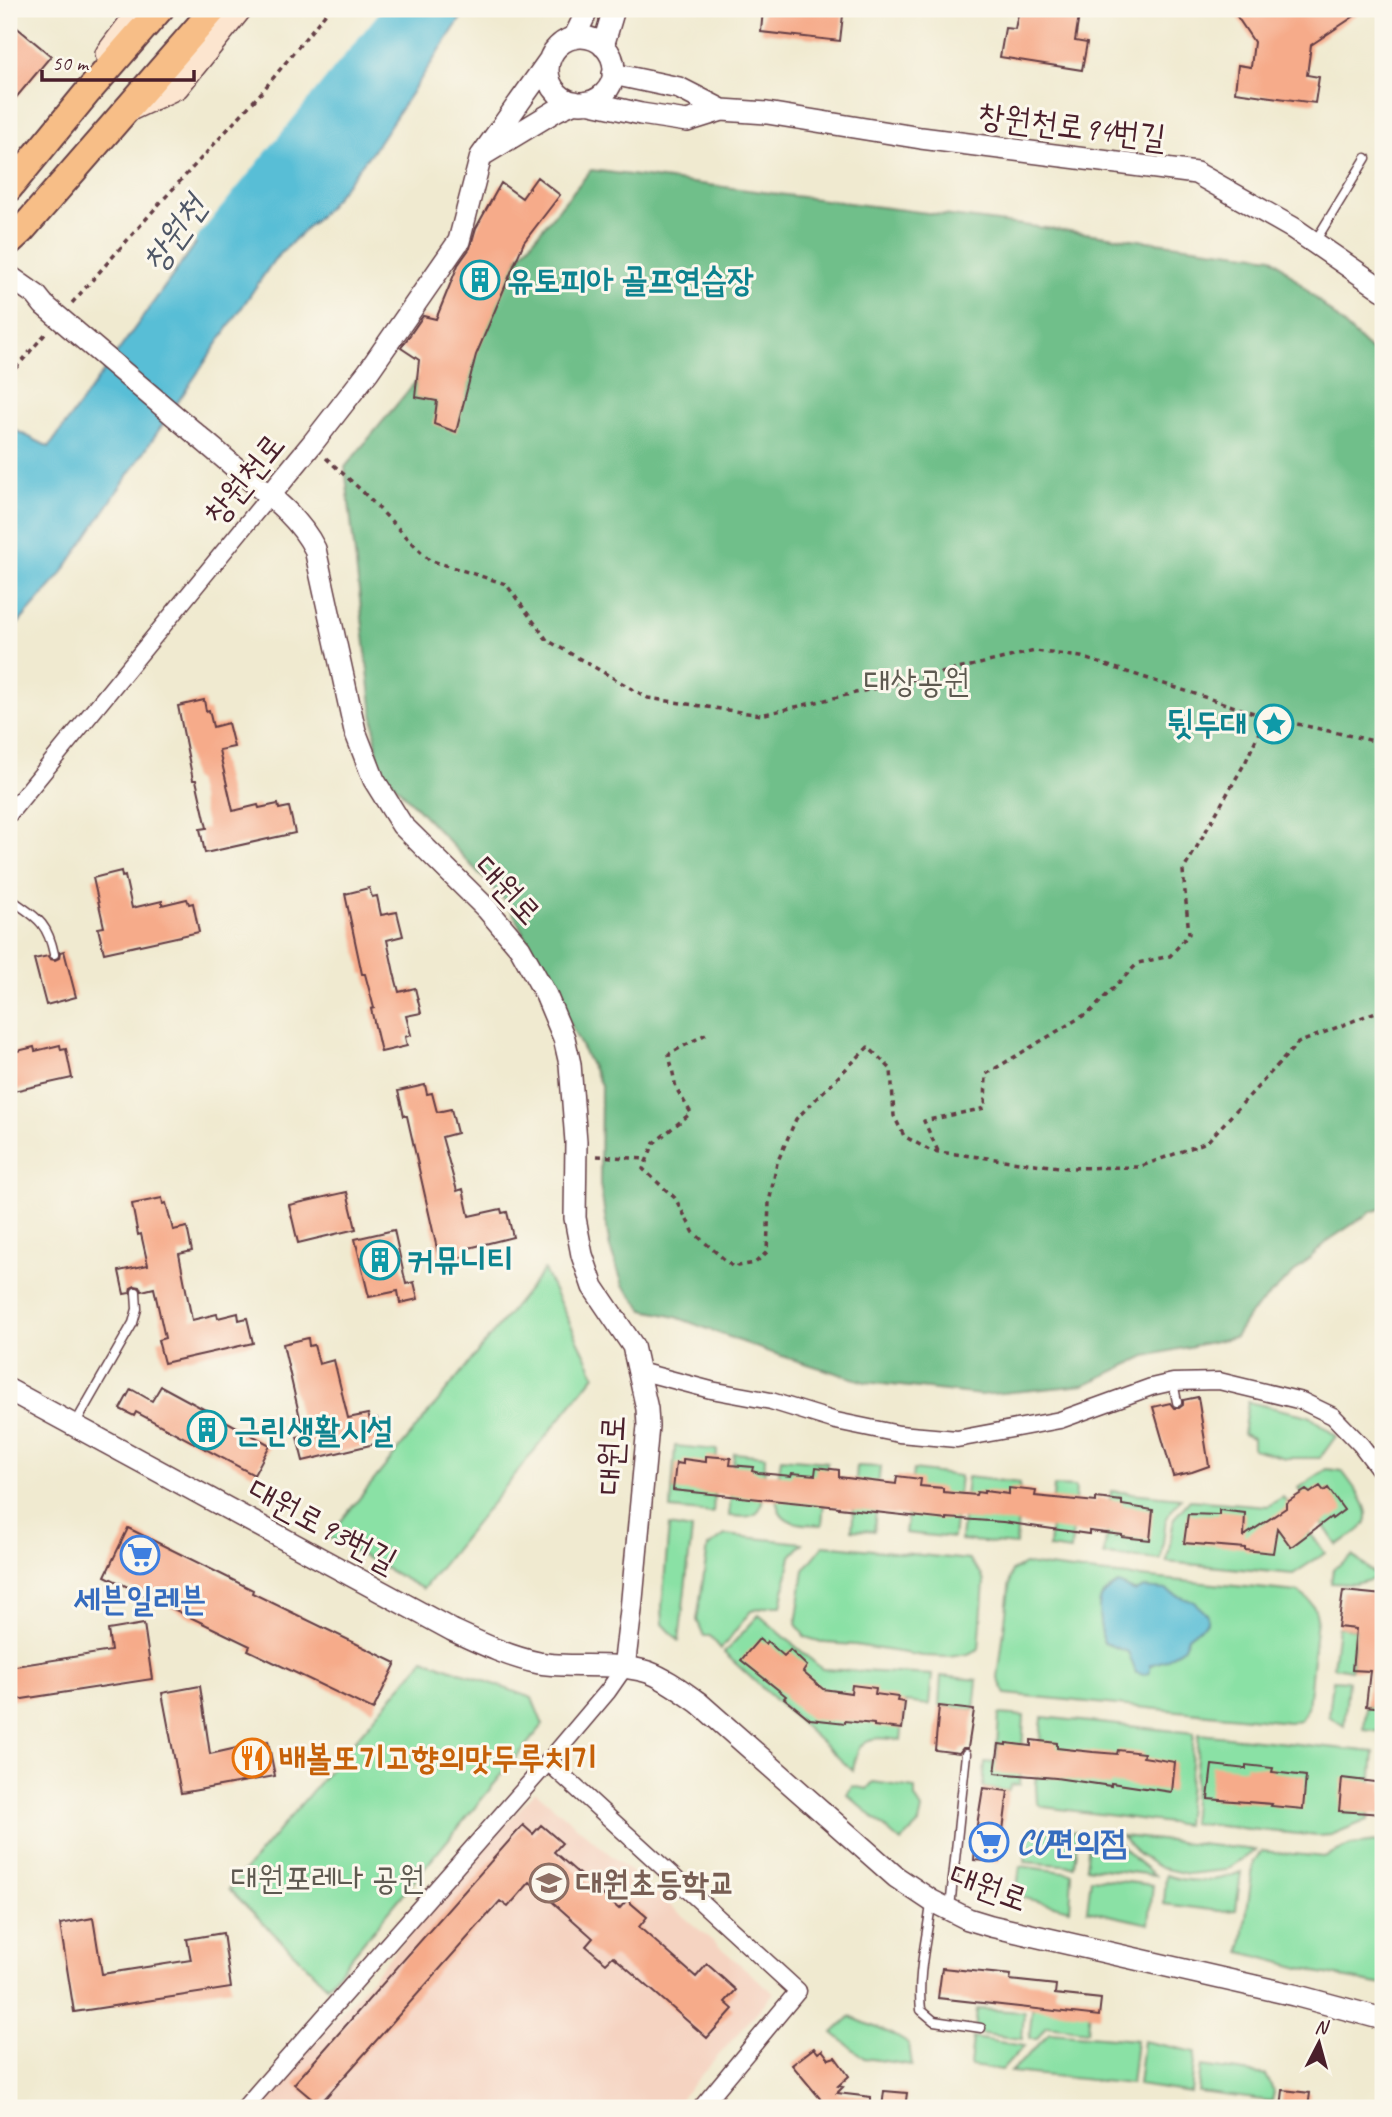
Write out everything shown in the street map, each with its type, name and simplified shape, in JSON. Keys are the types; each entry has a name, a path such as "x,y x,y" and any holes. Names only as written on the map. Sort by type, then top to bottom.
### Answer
{"main road":[{"path":"86,94 110,48 141,9"},
{"path":"9,188 160,9"},
{"path":"9,242 214,9"},
{"path":"123,112 177,87 240,9"}],"street":[{"path":"574,38 588,9"},
{"path":"603,46 614,9"},
{"path":"584,37 603,46 613,64 610,84 604,92 596,99 557,110 481,156 555,49 564,41 584,37"},
{"path":"550,59 550,81 564,98 687,121 722,110"},
{"path":"613,74 680,88 722,110"},
{"name":"창원천로94번길","path":"722,110 767,113 947,142 1196,173 1293,228 1383,290"},
{"name":"창원천로","path":"9,814 368,372 460,241 481,156"},
{"name":"대원로","path":"9,276 36,295 44,305 270,495 304,531 315,549 355,731 374,780 402,825 486,909 513,940 536,974 546,995 564,1038 570,1064 576,1155 575,1218 582,1255 593,1287 633,1346 647,1409 648,1426 624,1668 647,1672 668,1681 699,1703 872,1857 911,1888 968,1919 1294,1995 1383,2019"},
{"path":"639,1371 712,1390 771,1401 836,1421 899,1434 957,1439 1060,1420 1173,1381 1219,1381 1302,1401 1333,1416 1361,1445 1383,1474"},
{"name":"대원로93번길","path":"9,1390 482,1644 538,1662 624,1668"},
{"path":"244,2108 548,1762 624,1668"},
{"path":"548,1762 798,1991 701,2108"}],"lane":[{"path":"1315,243 1366,158"},
{"path":"9,898 47,929 54,954"},
{"path":"74,1426 133,1323 135,1292"},
{"path":"1173,1381 1177,1402"},
{"path":"967,1754 941,1905 921,1979 921,2010 934,2021 981,2028"}],"path":[{"path":"71,304 261,93 328,9"},
{"path":"9,376 53,325"},
{"path":"312,444 429,560 506,584 547,640 648,698 761,715 1035,651 1082,657 1266,717 1383,743"},
{"path":"938,1152 924,1121 985,1108 986,1074 1091,1011 1138,963 1170,956 1189,934 1183,871 1246,761 1266,717"},
{"path":"706,1034 669,1054 676,1088 691,1113 654,1143 643,1169 675,1198 694,1233 733,1267 755,1263 767,1252 771,1189 777,1163 796,1119 867,1047 891,1069 894,1116 904,1136 931,1151 1067,1168 1139,1167 1207,1142 1298,1043 1378,1011 1383,1012"},
{"path":"576,1155 647,1159"}],"shaded area":[{"name":"대원초등학교","path":"535,1791 774,1993 672,2108 258,2108"}],"green space":[{"name":"대상공원","path":"591,170 1272,257 1383,362 1383,1208 1371,1212 1329,1240 1249,1315 1235,1337 1146,1356 1084,1385 981,1395 865,1382 766,1351 676,1317 644,1310 623,1285 610,1248 600,1184 601,1085 509,905 379,768 345,467"},
{"path":"544,1270 595,1375 423,1589 328,1537"},
{"path":"1248,1402 1309,1416 1336,1436 1320,1458 1286,1458 1253,1449 1253,1438 1243,1434"},
{"path":"675,1446 717,1450 713,1513 671,1509"},
{"path":"734,1453 765,1456 762,1502 757,1513 750,1516 729,1516"},
{"path":"781,1458 827,1462 822,1525 794,1522 780,1512 776,1495"},
{"path":"857,1466 880,1467 874,1531 852,1530"},
{"path":"1327,1469 1342,1471 1367,1512 1364,1525 1337,1545 1298,1488"},
{"path":"913,1470 960,1476 953,1538 905,1533"},
{"path":"967,1477 1020,1483 1016,1545 961,1540"},
{"path":"1054,1486 1076,1487 1071,1551 1049,1548"},
{"path":"1111,1491 1181,1498 1166,1518 1161,1560 1104,1555"},
{"path":"1283,1497 1325,1553 1293,1574 1167,1562 1174,1518 1190,1500 1268,1506"},
{"path":"669,1526 692,1530 679,1641 663,1624"},
{"path":"725,1535 803,1543 791,1556 781,1606 751,1611 721,1649 710,1636 704,1636 697,1620 708,1547"},
{"path":"824,1545 969,1560 980,1572 984,1582 979,1649 949,1657 923,1656 825,1643 805,1637 796,1624 804,1570"},
{"path":"1353,1556 1379,1578 1354,1584 1331,1583 1333,1569"},
{"path":"1024,1564 1298,1592 1311,1603 1317,1618 1308,1708 1300,1720 1289,1722 1006,1694 998,1679 1010,1580 1012,1571"},
{"path":"759,1615 822,1669 932,1675 929,1705 905,1702 901,1740 881,1738 867,1741 858,1751 853,1771 724,1653"},
{"path":"1338,1627 1356,1629 1351,1670 1333,1667"},
{"name":"대원포레나 공원","path":"424,1659 532,1698 543,1725 327,1986 229,1889"},
{"path":"941,1676 977,1680 974,1710 939,1706"},
{"path":"1333,1680 1348,1681 1344,1726 1329,1716"},
{"path":"1366,1706 1383,1708 1383,1732 1364,1730"},
{"path":"999,1714 1024,1716 1020,1784 1011,1785 1008,1791 983,1788 985,1762 996,1763"},
{"path":"1042,1717 1194,1733 1185,1825 1044,1807 1037,1803"},
{"path":"1199,1734 1374,1752 1368,1820 1331,1835 1318,1836 1191,1823"},
{"path":"873,1782 915,1788 915,1798 922,1809 919,1824 901,1842 847,1794 852,1786 867,1789"},
{"path":"1039,1828 1078,1832 1074,1866 1025,1862 1027,1838"},
{"path":"1090,1833 1112,1836 1155,1875 1086,1867"},
{"path":"1122,1836 1255,1850 1226,1870 1188,1874 1161,1868 1139,1855"},
{"path":"1383,1843 1383,1985 1316,1972 1241,1952 1254,1861 1262,1851 1324,1857 1351,1845"},
{"path":"1020,1866 1072,1873 1070,1909 1016,1896"},
{"path":"1241,1872 1236,1910 1220,1911 1164,1904 1166,1875 1204,1881"},
{"path":"1091,1878 1153,1885 1149,1924 1087,1910"},
{"path":"1034,1993 1090,2008 1088,2031 1046,2026 1037,2039 1029,2039"},
{"path":"977,2009 1024,2012 1022,2039 975,2033"},
{"path":"850,2017 909,2044 912,2065 864,2058 833,2033"},
{"path":"1050,2033 1136,2040 1131,2084 1011,2072"},
{"path":"973,2038 1024,2046 1002,2070 970,2066"},
{"path":"1143,2041 1195,2052 1191,2093 1138,2085"},
{"path":"1201,2066 1266,2075 1274,2092 1272,2101 1198,2092"}],"water":[{"path":"386,9 467,9 377,145 327,208 274,260 60,576 9,634 9,427 49,447 202,235"},
{"path":"1118,1584 1136,1592 1144,1588 1166,1590 1194,1602 1207,1614 1207,1622 1188,1637 1183,1648 1166,1660 1150,1665 1150,1672 1144,1675 1136,1673 1128,1652 1104,1643 1099,1614 1101,1598"}],"building":[{"path":"763,9 833,9 832,14 843,15 840,41 761,32"},
{"path":"1019,9 1080,9 1075,41 1087,43 1082,70 1000,57 1005,28 1015,29"},
{"path":"1232,9 1365,9 1311,45 1307,75 1319,77 1315,103 1235,92 1238,65 1251,67 1254,42"},
{"path":"9,21 51,56 9,106"},
{"name":"유토피아 골프연습장","path":"537,177 560,195 524,242 476,355 456,432 434,424 437,401 415,397 419,360 401,348 423,316 436,319 458,265 470,248 476,228 501,183 522,198"},
{"path":"204,700 213,727 228,723 234,747 219,750 233,811 258,805 259,808 278,804 279,809 289,807 295,833 205,853 200,829 207,828 196,780 193,780 178,706"},
{"path":"121,871 122,877 125,876 132,908 187,899 189,904 193,903 199,932 104,953 98,928 104,927 93,878"},
{"path":"369,888 372,897 377,896 381,915 397,912 403,936 387,940 394,973 399,992 415,988 421,1013 406,1016 411,1035 405,1037 407,1046 381,1052 371,1009 374,1008 365,974 362,974 345,894"},
{"path":"64,951 76,997 46,1005 34,959 48,956 55,960 59,958 60,952"},
{"path":"60,1045 61,1050 66,1049 72,1078 9,1092 9,1053"},
{"path":"425,1085 427,1094 432,1093 437,1112 451,1109 457,1133 442,1137 457,1191 463,1189 469,1216 501,1209 502,1213 507,1212 513,1237 465,1249 467,1256 440,1262 407,1116 404,1116 398,1091"},
{"name":"커뮤니티","path":"347,1192 356,1229 298,1243 289,1205"},
{"path":"162,1198 163,1204 166,1203 173,1230 187,1227 192,1251 179,1254 192,1320 217,1314 218,1318 238,1313 239,1320 247,1318 253,1343 164,1363 158,1340 165,1338 154,1288 142,1291 135,1286 130,1293 124,1294 119,1271 148,1265 132,1204"},
{"name":"커뮤니티","path":"394,1230 406,1284 414,1282 418,1299 400,1303 398,1291 369,1297 355,1239"},
{"path":"308,1338 309,1346 314,1345 319,1364 334,1360 348,1418 368,1414 370,1420 377,1418 383,1442 303,1461 297,1437 304,1435 283,1344"},
{"name":"근린생활시설","path":"161,1386 270,1445 254,1475 136,1412 134,1416 120,1409 131,1389 152,1401"},
{"path":"1198,1397 1209,1466 1173,1476 1153,1407 1170,1403 1174,1408 1179,1408 1183,1405 1183,1400"},
{"path":"706,1456 731,1458 730,1465 753,1467 752,1471 759,1473 815,1475 816,1467 839,1470 839,1477 896,1484 897,1476 921,1479 920,1486 943,1488 943,1492 976,1495 977,1492 984,1491 1009,1494 1009,1488 1036,1491 1035,1496 1096,1502 1096,1498 1122,1501 1122,1505 1153,1510 1150,1540 1089,1531 1089,1534 1003,1522 947,1520 673,1490 676,1463 683,1464 683,1459 706,1462"},
{"path":"1320,1486 1324,1491 1328,1488 1344,1510 1291,1547 1277,1528 1273,1553 1184,1543 1188,1514 1219,1515 1219,1510 1245,1513 1244,1536 1286,1508 1286,1503 1306,1490 1310,1493"},
{"path":"128,1528 253,1590 252,1593 396,1663 373,1710 248,1650 250,1646 105,1576"},
{"path":"1343,1591 1383,1595 1383,1708 1366,1706 1370,1671 1352,1670 1356,1629 1338,1627"},
{"path":"144,1624 152,1679 9,1701 9,1667 111,1651 108,1630"},
{"path":"759,1639 765,1644 767,1641 784,1656 790,1650 807,1666 803,1672 823,1689 851,1693 852,1685 876,1688 875,1694 898,1697 897,1701 905,1702 902,1729 810,1719 741,1660"},
{"path":"200,1686 210,1754 268,1741 275,1776 181,1793 162,1693"},
{"path":"939,1706 974,1710 968,1748 963,1748 959,1753 935,1750"},
{"path":"1031,1740 1057,1743 1057,1748 1117,1754 1118,1750 1144,1753 1143,1757 1175,1762 1172,1792 1111,1783 1111,1786 995,1773 999,1744 1031,1746"},
{"path":"1212,1765 1246,1769 1246,1765 1273,1768 1272,1772 1306,1776 1303,1809 1208,1799"},
{"path":"1342,1778 1383,1783 1383,1814 1339,1811"},
{"name":"CU편의점","path":"983,1788 1008,1791 999,1862 974,1860"},
{"path":"523,1825 533,1834 541,1825 562,1843 554,1852 619,1909 627,1900 647,1917 639,1927 696,1977 707,1964 736,1990 725,2002 733,2009 707,2038 613,1956 606,1963 586,1946 593,1938 530,1882 508,1907 500,1901 319,2105 294,2084"},
{"path":"93,1918 102,1974 191,1960 187,1939 223,1933 231,1988 74,2012 60,1924"},
{"path":"942,1968 1011,1975 1010,1980 1056,1985 1055,1994 1101,1999 1099,2016 938,1998"},
{"path":"814,2048 818,2053 822,2050 829,2059 835,2057 849,2076 838,2086 843,2087 837,2093 871,2097 871,2108 828,2108 792,2065"},
{"path":"1283,2090 1310,2093 1308,2108 1281,2108"},
{"path":"884,2091 907,2093 905,2108 882,2108"}],"waterway":[{"name":"창원천","path":"198,241 386,9"}],"place":[{"name":"유토피아 골프연습장","path":"480,280"},
{"name":"뒷두대","path":"1274,724"},
{"name":"커뮤니티","path":"380,1260"},
{"name":"근린생활시설","path":"207,1430"},
{"name":"세븐일레븐","path":"140,1555"},
{"name":"배볼또기고향의맛두루치기","path":"252,1758"},
{"name":"CU편의점","path":"989,1842"},
{"name":"대원초등학교","path":"549,1883"}]}
